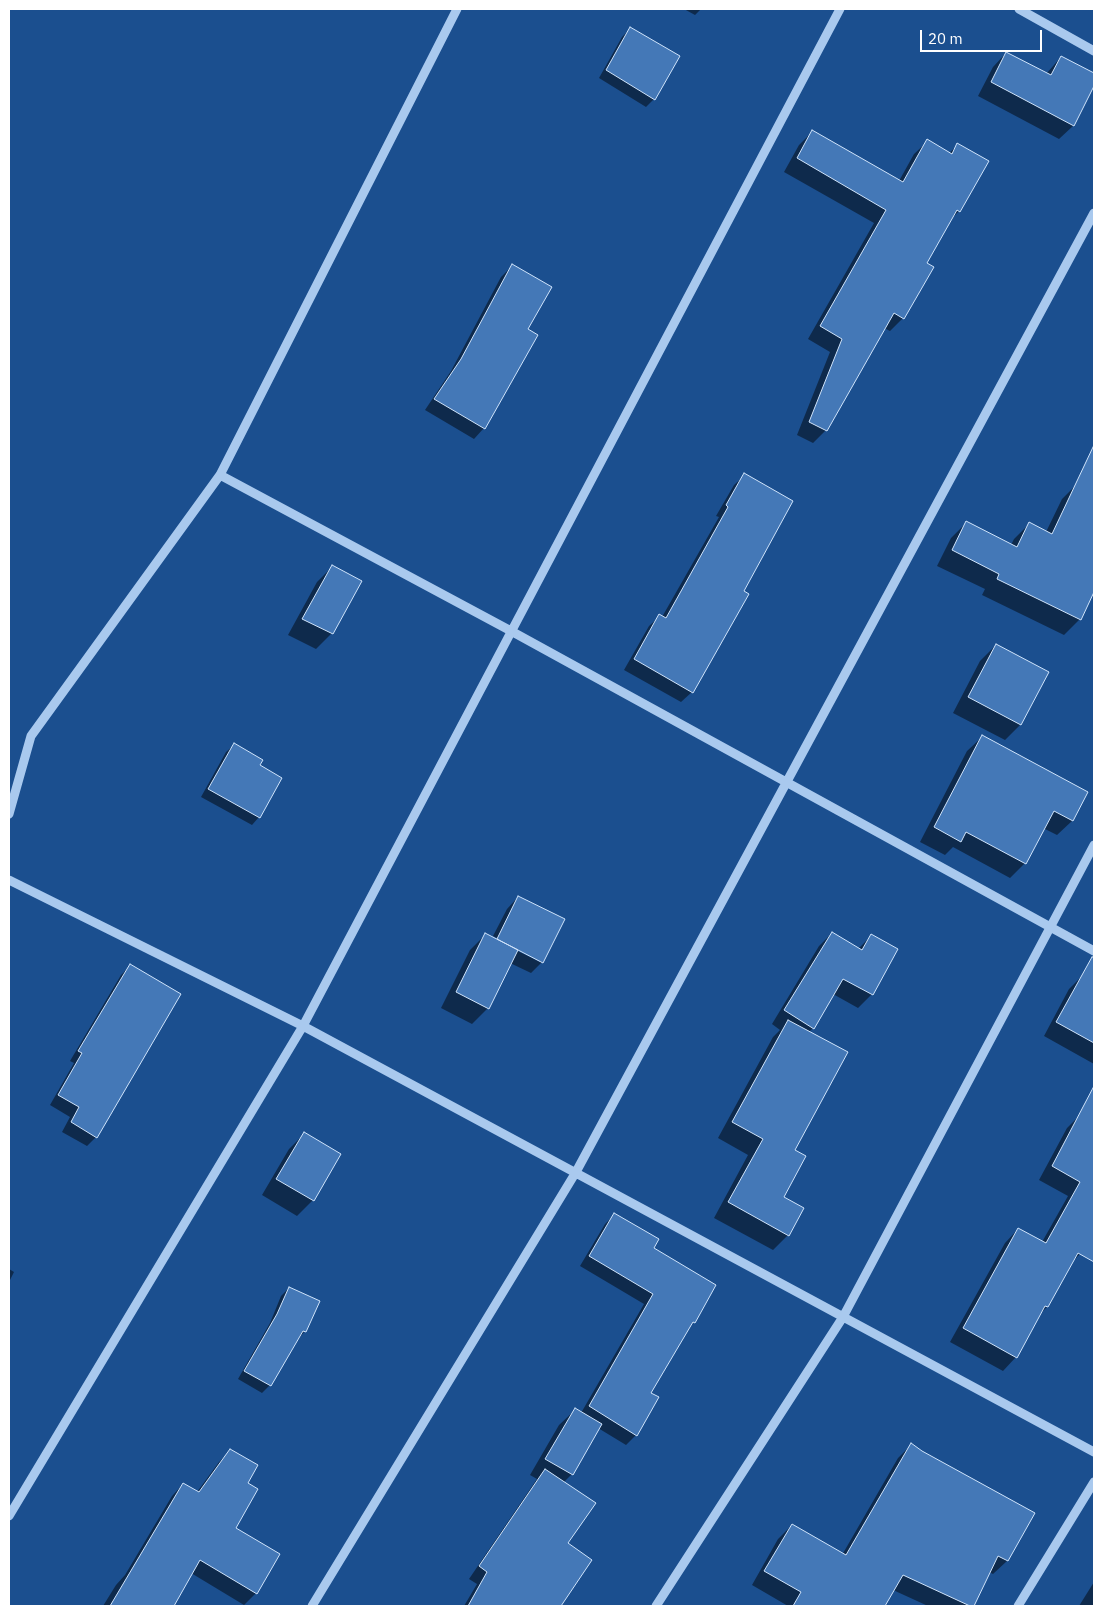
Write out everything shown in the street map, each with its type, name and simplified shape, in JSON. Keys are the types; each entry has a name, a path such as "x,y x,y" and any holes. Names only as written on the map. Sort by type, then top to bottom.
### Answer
{"street":[{"path":"9,814 31,736 220,475 457,9"},
{"path":"9,1516 303,1026 840,9"},
{"path":"1019,9 1094,51"},
{"path":"312,1606 576,1172 1094,213"},
{"path":"220,475 511,631 1094,951"},
{"path":"656,1606 842,1317 1094,845"},
{"path":"9,880 303,1026 1094,1452"},
{"path":"1018,1606 1094,1482"}],"building":[{"path":"630,27 680,56 655,100 606,70"},
{"path":"1006,52 1051,75 1061,56 1094,73 1094,86 1074,126 991,82"},
{"path":"812,130 903,182 927,139 952,154 957,143 989,161 960,212 957,210 927,263 934,267 904,319 894,313 827,431 809,422 842,339 820,326 886,210 797,158"},
{"path":"512,264 552,287 528,329 538,335 485,429 434,399 461,359"},
{"path":"1094,445 1094,592 1081,620 997,579 999,574 952,550 966,521 1017,547 1029,522 1052,534"},
{"path":"744,473 793,501 744,591 749,594 693,693 634,659 659,614 666,618 728,507 726,505"},
{"path":"332,565 362,581 333,634 302,619"},
{"path":"996,644 1049,672 1021,725 968,697"},
{"path":"982,735 1088,792 1073,821 1054,811 1026,864 966,832 961,842 934,827"},
{"path":"234,743 263,760 260,765 282,778 260,818 208,789"},
{"path":"518,896 565,919 543,963 497,939"},
{"path":"832,932 862,950 871,934 898,949 873,995 843,979 814,1029 784,1010"},
{"path":"485,933 518,950 489,1009 456,992"},
{"path":"1092,957 1094,957 1094,1043 1056,1022"},
{"path":"130,964 181,994 97,1138 71,1122 79,1107 58,1095 82,1053 78,1051"},
{"path":"788,1020 848,1052 795,1150 806,1156 784,1197 804,1208 789,1236 728,1202 763,1139 732,1122"},
{"path":"1094,1086 1094,1262 1078,1253 1048,1307 1045,1306 1017,1358 963,1328 1018,1228 1046,1243 1080,1182 1052,1166"},
{"path":"304,1132 341,1154 314,1201 276,1179"},
{"path":"614,1213 659,1239 654,1248 716,1285 695,1323 693,1322 651,1393 659,1397 637,1436 589,1406 653,1294 589,1256"},
{"path":"289,1287 320,1301 306,1332 303,1331 271,1386 244,1371 277,1314"},
{"path":"575,1408 602,1424 573,1475 545,1459"},
{"path":"911,1443 922,1451 1035,1513 1008,1561 998,1556 974,1606 970,1606 903,1575 885,1606 793,1606 801,1592 764,1571 792,1524 846,1555"},
{"path":"230,1449 258,1465 248,1483 258,1489 236,1528 280,1554 257,1594 200,1560 174,1606 110,1606 183,1483 199,1492"},
{"path":"545,1469 596,1503 568,1543 592,1560 561,1606 468,1606 487,1572 479,1566"}]}
